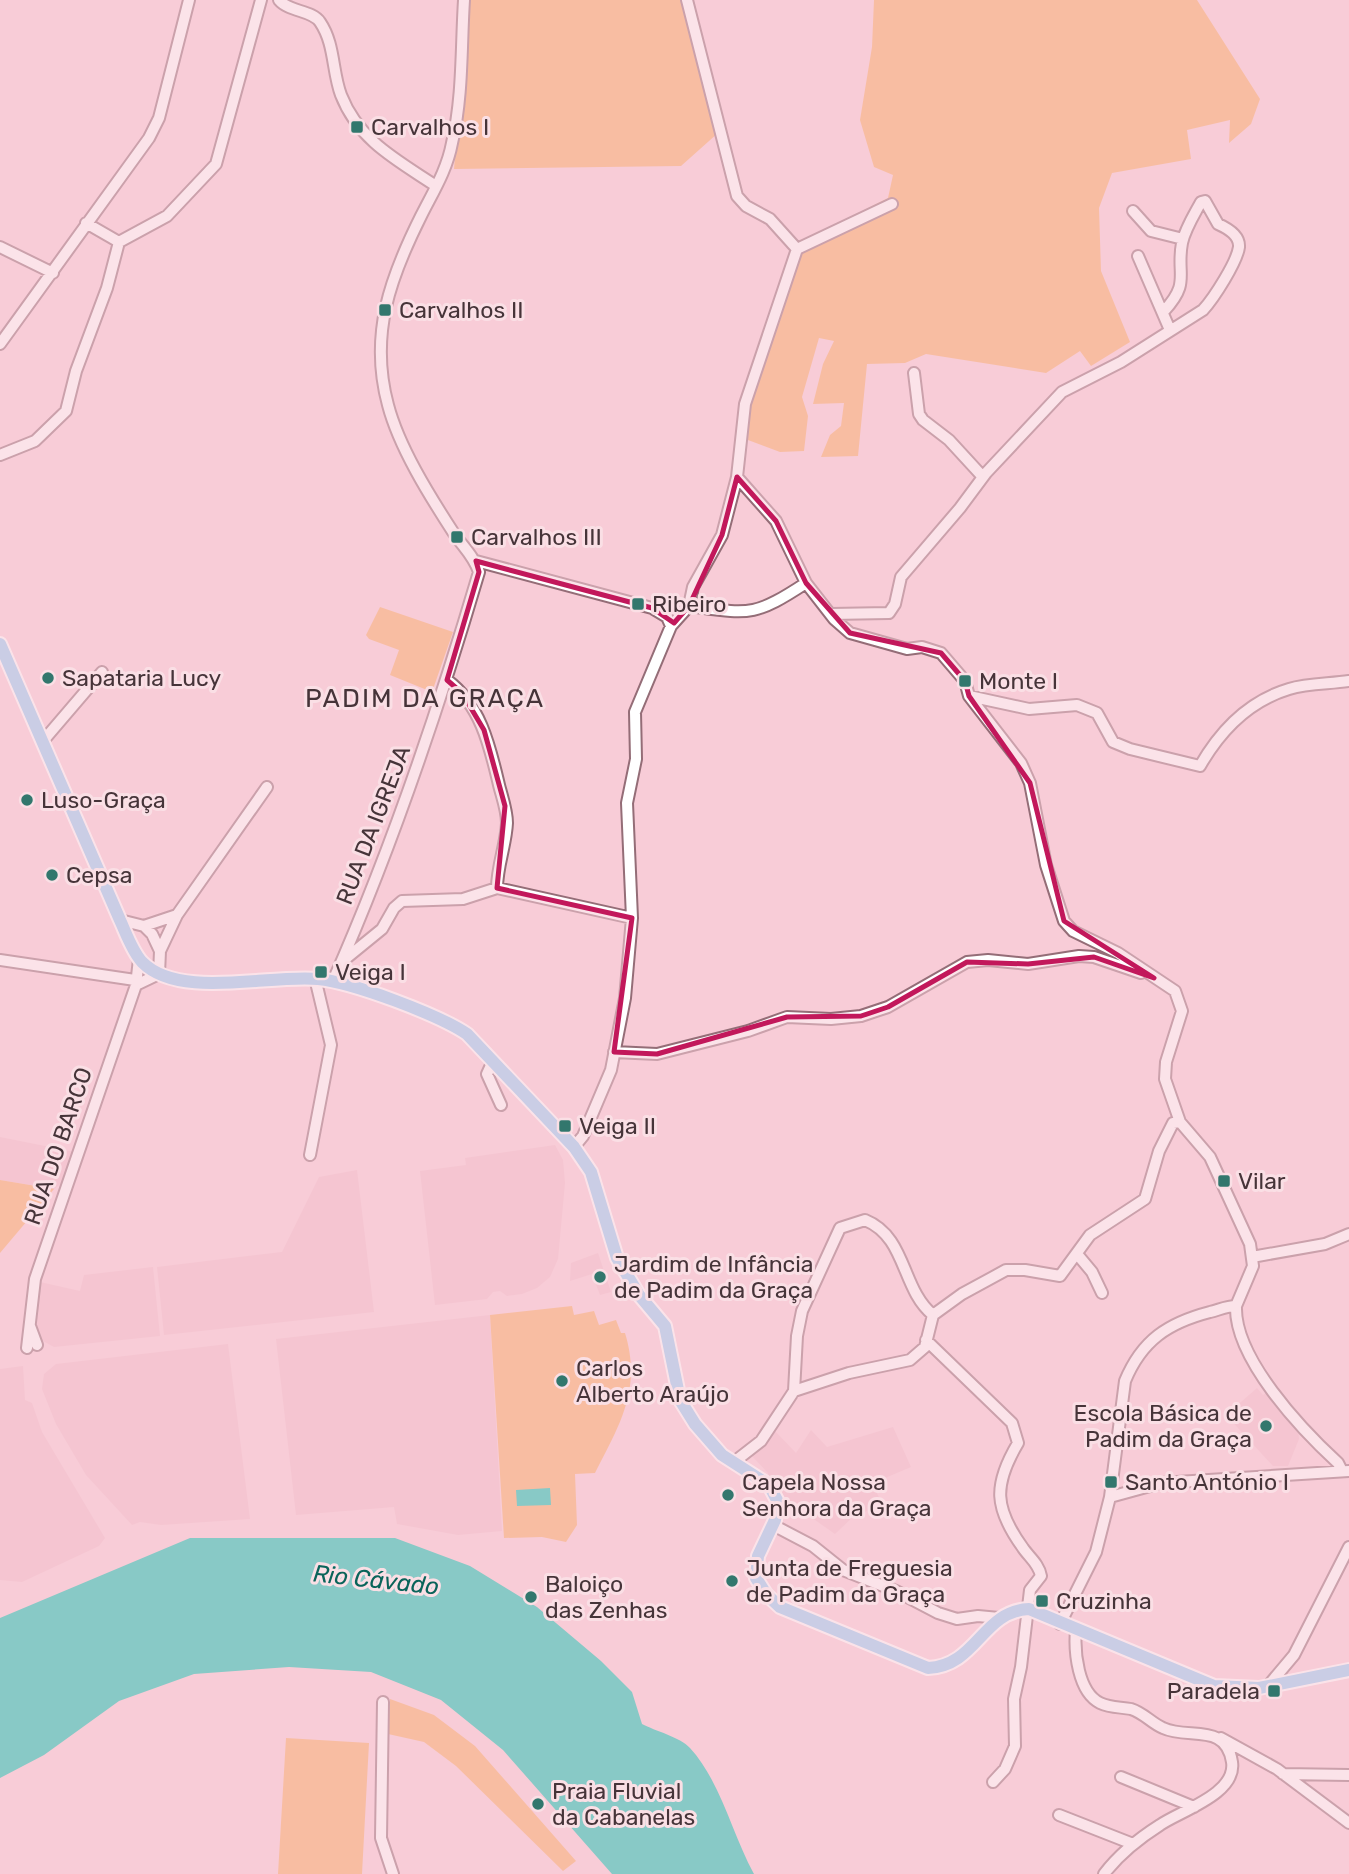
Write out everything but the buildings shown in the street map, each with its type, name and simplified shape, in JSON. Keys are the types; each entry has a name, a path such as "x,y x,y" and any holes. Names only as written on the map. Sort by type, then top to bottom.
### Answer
{"main road":[{"path":"0,644 139,959 159,974 178,981 315,978 333,981 448,1021 467,1034 574,1147 591,1172 617,1258 639,1295 665,1326 680,1400 708,1440 769,1486 778,1502 773,1525 758,1556 756,1578 766,1594 780,1607 928,1668 944,1667 961,1658 999,1618 1014,1609 1030,1609 1214,1686 1268,1686 1349,1670"}],"street":[{"path":"0,344 149,138 159,118 189,0"},
{"path":"0,455 35,441 66,411 76,371 107,288 119,242 167,216 216,164 261,0"},
{"path":"279,0 318,18 327,33 341,94 357,127 379,149 436,186"},
{"path":"464,0 453,142 443,175 406,246 380,326 379,350 387,404 402,447 454,533 476,561 652,608 667,617 671,626"},
{"path":"687,0 737,197 746,206 770,219 797,249"},
{"path":"831,614 889,613 895,604 901,577 960,509 983,477 1062,392 1121,362 1203,310 1213,298 1239,247 1237,238 1228,228 1218,225 1205,201 1201,202 1184,239 1183,280 1164,311"},
{"path":"574,1147 583,1136 611,1070 625,998 632,918 627,803 636,758 633,723 639,698 671,626 689,606 693,587 722,535 737,477 745,404 797,249 891,204"},
{"path":"1133,211 1141,224 1151,230 1184,239"},
{"path":"86,223 119,242"},
{"path":"0,247 53,274"},
{"path":"1138,256 1170,330"},
{"path":"914,373 919,414 949,440 983,477"},
{"path":"737,477 776,521 806,583 850,633 907,649 922,646 941,653 965,681 969,696 1021,763 1030,783 1046,865 1064,921 1073,931 1118,953 1175,991 1182,1012 1166,1062 1165,1079 1180,1122 1210,1157 1224,1181 1252,1257 1253,1266 1236,1306 1235,1320 1278,1401 1346,1471"},
{"name":"RUA DA IGREJA","path":"333,981 377,880 447,680 479,572 476,561"},
{"path":"689,606 734,612 758,611 806,583"},
{"path":"43,741 102,672"},
{"path":"447,680 463,693 484,730 505,806 507,824 498,862 497,888"},
{"path":"969,696 1029,709 1077,705 1097,713 1113,742 1130,750 1200,766 1222,731 1263,700 1290,688 1349,681"},
{"path":"0,960 135,982 159,974 160,951 177,915 267,787"},
{"path":"341,962 382,929 394,908 402,901 463,899 497,888 632,918"},
{"path":"144,926 177,915"},
{"path":"120,920 144,926 152,934 160,951"},
{"path":"614,1052 657,1054 748,1031 787,1017 831,1019 860,1016 888,1007 967,962 988,960 1028,964 1079,956 1094,957 1154,978"},
{"name":"RUA DO BARCO","path":"32,1347 29,1323 35,1279 135,982 139,959"},
{"path":"310,1155 331,1045 315,978"},
{"path":"493,1061 487,1074 501,1105"},
{"path":"794,1391 849,1373 910,1360 925,1347 933,1315 962,1294 1006,1270 1060,1276 1090,1234 1145,1199 1159,1151 1173,1123 1180,1122"},
{"path":"734,1462 761,1441 794,1391 797,1336 802,1311 841,1228 865,1220 876,1224 895,1245 916,1297 933,1315"},
{"path":"1252,1257 1325,1244 1349,1234"},
{"path":"1077,1255 1092,1272 1102,1293"},
{"path":"1060,1623 1096,1552 1110,1497 1125,1381 1132,1363 1149,1340 1166,1328 1184,1319 1236,1306"},
{"path":"926,1340 1012,1423 1018,1443 1003,1470 999,1489 1000,1507 1022,1547 1040,1569 1041,1576 1030,1590 1030,1609 1014,1699 1015,1746 1005,1769 993,1783"},
{"path":"1110,1497 1161,1482 1346,1471"},
{"path":"773,1525 813,1546 844,1570 896,1591 938,1613 957,1619 978,1616 999,1618"},
{"path":"1268,1686 1294,1655 1349,1547"},
{"path":"1076,1630 1079,1670 1088,1693 1098,1702 1131,1709 1174,1732 1212,1734 1248,1751 1283,1773 1349,1823"},
{"path":"383,1702 381,1838 393,1874"},
{"path":"1104,1874 1120,1853 1162,1823 1194,1807 1230,1778 1233,1763 1226,1745 1212,1734"},
{"path":"1283,1773 1349,1774"},
{"path":"1121,1777 1194,1807"},
{"path":"1059,1815 1133,1844"}],"highlighted area":[{"path":"737,477 776,521 806,583 850,633 941,653 965,681 969,696 1030,783 1064,921 1154,978 1094,957 1028,964 967,962 888,1007 861,1016 787,1017 657,1054 614,1052 632,918 497,888 505,806 484,730 462,693 447,680 479,572 476,561 652,608 674,623 689,606 722,535"}],"shaded area":[{"path":"468,0 681,0 718,133 681,166 454,169"},
{"path":"874,0 1197,0 1260,99 1251,124 1229,143 1230,120 1187,130 1191,159 1112,173 1099,208 1101,271 1130,342 1091,366 1080,351 1046,373 926,354 905,363 867,364 858,456 821,457 830,435 841,426 844,403 813,404 823,364 834,341 819,338 802,397 808,416 804,451 780,452 748,440 749,411 760,369 799,253 821,232 888,198 893,175 874,167 860,120 872,47"},
{"path":"380,607 453,632 432,692 390,675 399,650 369,639 366,635"},
{"path":"0,1137 75,1152 67,1179 54,1189 0,1180"},
{"path":"555,1145 563,1160 565,1183 558,1259 550,1277 537,1288 522,1294 507,1296 500,1291 493,1292 487,1299 435,1305 420,1171 466,1165 465,1158"},
{"path":"357,1170 374,1312 164,1335 157,1267 282,1252 319,1177"},
{"path":"0,1180 54,1189 0,1253"},
{"name":"Jardim de Infância de Padim da Graça","path":"598,1253 611,1292 600,1295 592,1274 570,1281 571,1263"},
{"path":"153,1267 160,1336 54,1347 43,1341 36,1332 35,1314 40,1282 80,1291 84,1275"},
{"name":"Carlos Alberto Araújo","path":"572,1306 574,1315 594,1311 599,1325 616,1320 621,1333 625,1333 631,1372 626,1406 595,1473 575,1474 577,1525 566,1542 542,1537 504,1538 490,1315"},
{"path":"490,1315 502,1531 458,1535 397,1524 394,1507 296,1515 276,1339"},
{"path":"228,1344 250,1519 161,1525 140,1522 132,1525 86,1475 56,1424 42,1389 44,1374 56,1364"},
{"path":"23,1366 25,1400 32,1403 42,1432 105,1538 99,1546 22,1582 0,1580 0,1369"},
{"name":"Escola Básica de Padim da Graça","path":"1257,1388 1263,1395 1267,1392 1298,1428 1299,1439 1288,1466 1273,1466 1226,1415"},
{"path":"893,1427 911,1467 885,1478 874,1487 883,1506 855,1515 835,1534 795,1506 781,1517 768,1473 751,1455 775,1431 796,1453 811,1430 827,1447"},
{"path":"390,1699 434,1715 475,1746 576,1861 563,1871 456,1766 424,1742 388,1734"},
{"path":"286,1738 369,1743 362,1874 278,1874"}],"water":[{"path":"550,1488 551,1505 517,1506 516,1490"},
{"name":"Rio Cávado","path":"190,1538 395,1538 470,1566 537,1607 601,1661 632,1692 642,1724 674,1737 690,1748 710,1776 754,1874 612,1874 503,1750 441,1700 371,1672 289,1667 194,1674 119,1701 44,1755 0,1778 0,1618"}],"place":[{"name":"Carvalhos I","path":"357,127"},
{"name":"Carvalhos II","path":"385,310"},
{"name":"Carvalhos III","path":"457,537"},
{"name":"Ribeiro","path":"638,604"},
{"name":"Sapataria Lucy","path":"48,678"},
{"name":"Monte I","path":"965,681"},
{"name":"Luso-Graça","path":"27,800"},
{"name":"Cepsa","path":"52,875"},
{"name":"Veiga I","path":"321,972"},
{"name":"Veiga II","path":"565,1126"},
{"name":"Vilar","path":"1224,1181"},
{"name":"Jardim de Infância de Padim da Graça","path":"600,1277"},
{"name":"Carlos Alberto Araújo","path":"562,1381"},
{"name":"Escola Básica de Padim da Graça","path":"1266,1426"},
{"name":"Santo António I","path":"1111,1482"},
{"name":"Capela Nossa Senhora da Graça","path":"728,1495"},
{"name":"Junta de Freguesia de Padim da Graça","path":"732,1581"},
{"name":"Baloiço das Zenhas","path":"531,1597"},
{"name":"Cruzinha","path":"1042,1601"},
{"name":"Paradela","path":"1274,1691"},
{"name":"Praia Fluvial da Cabanelas","path":"538,1804"}],"district":[{"name":"PADIM DA GRAÇA","path":"425,698"}]}
